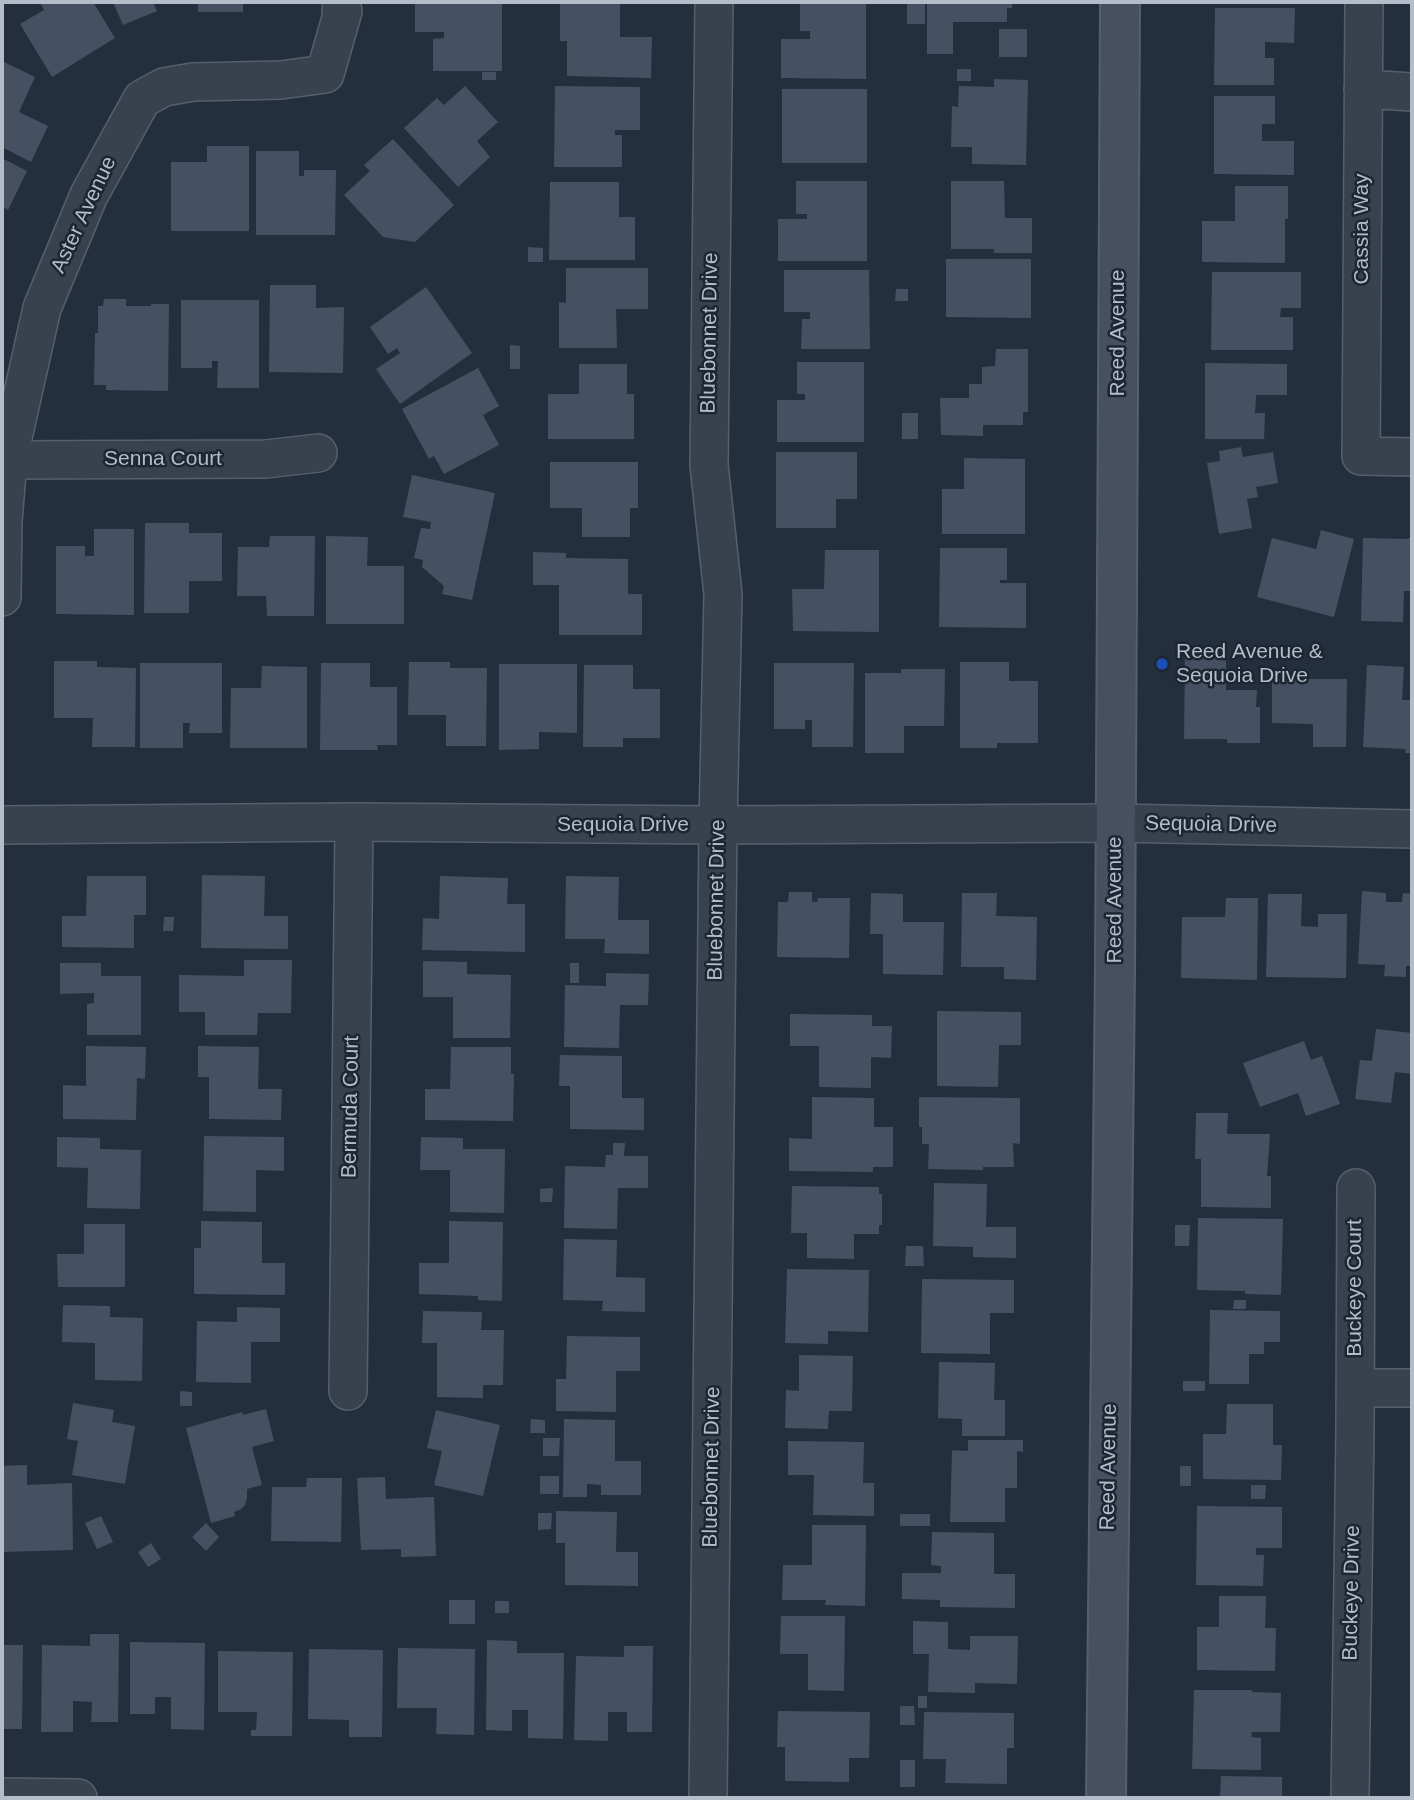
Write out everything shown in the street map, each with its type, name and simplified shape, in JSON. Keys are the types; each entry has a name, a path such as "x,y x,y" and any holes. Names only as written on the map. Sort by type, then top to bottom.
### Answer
{"main road":[{"name":"Reed Avenue","path":"1106,1798 1116,823 1120,2"}],"street":[{"name":"Aster Avenue","path":"2,597 3,521 8,460 42,308 89,195 142,99 164,87 194,82 281,80 325,74 343,11 341,13 342,2"},
{"name":"Bluebonnet Drive","path":"708,1798 718,825 723,594 709,465 714,2"},
{"name":"Cassia Way","path":"1364,2 1361,456 1412,457"},
{"path":"1363,89 1412,92"},
{"name":"Senna Court","path":"8,460 266,459 318,453"},
{"name":"Sequoia Drive","path":"2,825 354,822 718,825 1116,823 1412,829"},
{"name":"Bermuda Court","path":"348,1391 354,822"},
{"name":"Buckeye Court","path":"1355,1388 1356,1188"},
{"path":"1355,1388 1412,1388"},
{"name":"Buckeye Drive","path":"1350,1798 1355,1388"},
{"path":"2,1797 78,1798"}],"building":[{"path":"40,2 93,2 115,38 52,77 20,24 44,10"},
{"path":"113,2 153,2 157,11 123,25"},
{"path":"198,2 243,2 243,12 198,12"},
{"path":"415,2 502,2 502,71 433,71 433,39 444,38 444,32 415,32"},
{"path":"560,2 620,2 620,37 652,37 651,78 567,76 567,41 560,41"},
{"path":"800,2 866,2 866,79 781,78 781,39 810,39 810,31 800,31"},
{"path":"907,2 925,2 925,24 907,24"},
{"path":"927,2 1012,2 1012,8 1007,8 1007,22 953,22 953,54 927,54"},
{"path":"1215,8 1295,8 1294,43 1265,42 1265,58 1274,58 1274,85 1214,85"},
{"path":"999,29 1027,29 1027,57 999,57"},
{"path":"2,61 35,77 19,112 48,126 31,162 2,147"},
{"path":"957,69 971,69 971,81 957,81"},
{"path":"482,72 496,72 496,80 482,80"},
{"path":"994,79 1028,80 1026,165 972,164 972,147 951,147 952,106 958,107 959,86 994,87"},
{"path":"465,86 498,122 477,141 490,157 458,187 404,128 437,98 444,105"},
{"path":"555,86 640,87 640,130 615,130 615,135 622,135 622,167 554,167"},
{"path":"782,89 867,89 867,163 782,163"},
{"path":"1214,96 1275,96 1275,124 1262,124 1262,141 1294,141 1294,175 1214,174"},
{"path":"393,139 454,205 415,242 383,237 344,195 370,171 364,165"},
{"path":"207,146 249,146 249,231 171,231 171,162 207,162"},
{"path":"256,151 299,151 299,176 304,176 304,170 336,170 335,235 256,235"},
{"path":"2,158 27,171 8,210 2,206"},
{"path":"796,181 867,181 867,261 778,261 778,219 807,219 807,214 796,214"},
{"path":"951,181 1004,181 1005,218 1032,218 1032,253 994,253 994,249 951,249"},
{"path":"550,182 619,182 619,217 635,217 635,260 549,260"},
{"path":"1235,186 1288,186 1285,263 1202,262 1202,221 1235,221"},
{"path":"528,247 543,248 543,262 528,262"},
{"path":"946,259 1031,259 1031,318 946,317"},
{"path":"566,268 648,268 648,309 616,309 617,348 559,348 559,302 566,303"},
{"path":"784,270 869,270 870,349 801,349 802,319 810,319 810,312 784,312"},
{"path":"1212,272 1301,272 1301,308 1281,308 1280,317 1293,317 1293,350 1211,350"},
{"path":"270,285 316,285 316,308 344,307 343,373 269,372"},
{"path":"426,287 472,353 400,404 376,369 400,353 397,348 388,354 370,327"},
{"path":"896,289 908,289 908,301 895,301"},
{"path":"104,299 126,299 126,306 169,304 168,391 106,390 106,385 94,385 98,306 103,306"},
{"path":"181,300 259,300 259,388 217,388 218,361 212,361 212,368 181,368"},
{"path":"510,345 520,346 520,369 510,369"},
{"path":"996,349 1028,349 1028,412 1023,412 1023,425 983,425 983,436 941,435 940,398 969,398 969,384 982,384 982,367 995,366"},
{"path":"797,362 864,362 864,442 777,442 777,400 805,400 805,394 797,394"},
{"path":"1205,363 1287,364 1287,395 1256,395 1255,413 1265,413 1264,439 1205,439"},
{"path":"579,364 627,364 627,394 634,394 634,439 548,439 548,394 579,394"},
{"path":"478,368 499,406 483,415 499,445 444,474 434,456 429,459 402,409"},
{"path":"902,413 918,413 918,439 902,439"},
{"path":"1241,447 1243,457 1273,452 1278,483 1256,487 1258,497 1247,499 1252,528 1219,534 1207,463 1220,461 1219,451"},
{"path":"776,452 857,452 857,499 836,499 836,528 776,528"},
{"path":"964,458 1025,459 1025,534 942,534 942,489 964,489"},
{"path":"550,462 638,462 638,508 630,508 630,537 582,537 582,508 550,508"},
{"path":"412,475 495,493 472,600 442,594 444,586 422,567 423,560 414,558 421,528 430,529 431,522 403,517"},
{"path":"145,523 189,523 189,533 222,533 222,581 189,581 189,613 144,613"},
{"path":"94,529 134,529 134,615 56,614 56,546 85,546 85,556 94,556"},
{"path":"1321,530 1354,539 1334,617 1257,597 1272,538 1316,549"},
{"path":"270,536 315,536 314,616 267,616 266,596 237,596 238,547 269,547"},
{"path":"326,536 368,537 367,566 404,566 404,624 326,624"},
{"path":"1363,538 1412,538 1412,591 1404,591 1403,622 1361,621"},
{"path":"940,548 1007,548 1007,580 1000,580 1000,583 1026,583 1026,628 939,627"},
{"path":"825,550 879,550 879,632 793,631 792,589 824,589"},
{"path":"533,552 566,553 566,558 628,559 628,594 642,594 642,635 559,635 559,585 533,585"},
{"path":"1185,657 1226,657 1226,690 1257,690 1260,743 1227,743 1227,739 1184,739"},
{"path":"54,661 97,661 97,667 136,668 135,747 92,747 93,718 54,718"},
{"path":"409,662 450,662 450,668 487,668 486,746 446,746 446,715 408,715"},
{"path":"960,662 1009,662 1009,681 1038,681 1038,743 997,743 997,748 960,748"},
{"path":"140,663 222,663 222,733 189,733 190,723 183,723 183,748 140,748"},
{"path":"321,663 370,663 370,687 397,687 397,745 377,745 378,750 320,750"},
{"path":"774,663 854,663 853,747 812,747 812,720 805,720 805,729 774,729"},
{"path":"499,664 577,664 577,733 539,732 539,749 499,750"},
{"path":"584,665 633,665 633,689 660,689 660,738 623,738 623,747 583,747"},
{"path":"1367,665 1404,667 1402,700 1412,700 1412,753 1405,753 1406,749 1363,747"},
{"path":"262,666 307,667 307,748 230,748 231,688 261,688"},
{"path":"901,669 945,669 944,726 904,726 904,753 865,753 865,673 901,673"},
{"path":"1272,679 1347,679 1346,747 1313,747 1313,724 1272,723"},
{"path":"202,875 265,876 264,916 288,916 288,949 201,948"},
{"path":"87,876 146,876 146,915 134,915 134,948 62,947 62,916 86,916"},
{"path":"440,876 508,878 507,904 525,904 525,952 422,950 423,918 439,919"},
{"path":"566,876 619,877 618,920 649,920 649,954 604,953 605,939 565,939"},
{"path":"1362,891 1386,893 1386,902 1402,902 1403,893 1412,894 1412,966 1406,966 1406,977 1384,976 1385,965 1358,964"},
{"path":"789,892 812,892 812,902 817,902 818,898 850,898 849,958 777,957 778,902 788,902"},
{"path":"871,893 903,894 903,922 944,922 943,975 883,974 883,934 870,934"},
{"path":"962,893 997,893 996,916 1037,917 1036,980 1004,979 1004,967 961,967"},
{"path":"1268,894 1302,894 1301,926 1318,927 1318,914 1347,914 1346,978 1266,977"},
{"path":"1226,898 1258,898 1257,980 1181,978 1182,917 1225,917"},
{"path":"164,917 174,917 173,931 163,931"},
{"path":"244,960 292,960 291,1013 258,1013 257,1035 205,1035 205,1012 179,1012 179,975 244,976"},
{"path":"423,961 467,962 467,974 511,975 510,1038 453,1038 453,997 423,997"},
{"path":"60,963 101,963 101,976 141,976 141,1035 87,1035 87,1004 94,1003 94,993 60,994"},
{"path":"570,963 579,963 579,983 570,983"},
{"path":"606,973 649,974 648,1005 620,1005 619,1048 564,1047 565,985 606,986"},
{"path":"937,1011 1021,1012 1021,1045 999,1045 998,1087 937,1086"},
{"path":"790,1014 872,1015 872,1026 892,1026 891,1058 871,1057 871,1088 819,1087 819,1046 790,1046"},
{"path":"1376,1029 1412,1033 1412,1074 1395,1072 1391,1103 1355,1099 1360,1060 1372,1061"},
{"path":"1304,1041 1311,1060 1322,1056 1340,1104 1306,1116 1298,1093 1260,1107 1243,1063"},
{"path":"86,1046 146,1047 145,1079 137,1078 136,1120 63,1119 63,1085 86,1086"},
{"path":"198,1046 259,1047 258,1089 282,1089 281,1120 209,1119 209,1077 198,1077"},
{"path":"451,1047 511,1047 511,1074 514,1074 513,1121 425,1120 425,1089 450,1089"},
{"path":"560,1055 622,1056 622,1098 644,1098 644,1130 570,1129 570,1086 559,1086"},
{"path":"812,1097 874,1098 874,1127 893,1127 893,1167 873,1167 873,1172 789,1171 789,1138 812,1139"},
{"path":"919,1097 1020,1098 1020,1144 1013,1143 1014,1167 983,1167 983,1170 928,1169 929,1144 922,1144"},
{"path":"1196,1113 1228,1113 1227,1134 1270,1134 1267,1176 1271,1176 1271,1208 1201,1207 1201,1159 1195,1159"},
{"path":"204,1136 284,1137 284,1171 256,1170 256,1212 203,1211"},
{"path":"57,1137 100,1138 100,1149 141,1150 140,1209 87,1208 88,1168 57,1167"},
{"path":"421,1137 463,1138 463,1149 505,1149 504,1213 450,1212 450,1170 420,1170"},
{"path":"613,1143 625,1143 624,1156 648,1156 648,1188 618,1188 617,1229 564,1228 565,1166 605,1167 606,1155 613,1155"},
{"path":"934,1183 987,1184 986,1227 1016,1227 1016,1258 973,1257 973,1247 933,1246"},
{"path":"792,1186 879,1187 879,1194 882,1194 882,1225 879,1225 879,1234 854,1234 854,1259 807,1258 807,1233 791,1233"},
{"path":"553,1188 552,1202 540,1202 540,1189"},
{"path":"1198,1218 1283,1219 1281,1295 1197,1290"},
{"path":"201,1221 262,1222 262,1263 285,1263 285,1295 194,1294 194,1248 201,1248"},
{"path":"449,1221 503,1222 502,1301 478,1300 478,1296 419,1294 419,1263 449,1263"},
{"path":"84,1224 125,1224 125,1287 58,1287 57,1254 84,1254"},
{"path":"1175,1225 1190,1225 1189,1246 1175,1246"},
{"path":"564,1239 617,1240 616,1277 645,1278 645,1312 602,1311 603,1301 563,1300"},
{"path":"906,1246 923,1246 924,1266 905,1266"},
{"path":"787,1269 869,1270 868,1332 828,1331 828,1344 785,1343"},
{"path":"922,1279 1014,1280 1014,1313 990,1313 990,1354 921,1353"},
{"path":"1234,1300 1246,1300 1246,1309 1233,1309"},
{"path":"63,1305 110,1306 110,1317 143,1318 142,1381 95,1380 95,1343 62,1342"},
{"path":"237,1307 280,1308 280,1342 251,1342 251,1383 196,1382 197,1321 237,1322"},
{"path":"1210,1310 1280,1311 1280,1342 1264,1342 1264,1354 1249,1354 1249,1384 1209,1384"},
{"path":"423,1311 482,1312 481,1330 504,1330 503,1385 483,1385 483,1398 437,1397 437,1343 422,1343"},
{"path":"567,1336 640,1337 640,1371 616,1371 616,1412 556,1411 556,1379 566,1379"},
{"path":"799,1355 853,1356 852,1411 829,1411 828,1429 785,1428 786,1390 799,1391"},
{"path":"939,1362 995,1363 994,1400 1005,1400 1005,1436 962,1436 962,1419 938,1418"},
{"path":"1183,1381 1205,1381 1205,1391 1183,1391"},
{"path":"180,1391 192,1392 192,1406 180,1406"},
{"path":"73,1403 114,1410 112,1422 135,1426 125,1484 72,1475 78,1441 67,1439"},
{"path":"1227,1404 1273,1404 1273,1445 1282,1445 1281,1480 1203,1479 1203,1434 1226,1434"},
{"path":"266,1409 274,1441 252,1447 262,1485 247,1489 245,1505 234,1512 235,1516 211,1523 186,1428 242,1412 243,1415"},
{"path":"436,1410 500,1425 483,1496 434,1485 442,1451 427,1448"},
{"path":"531,1419 545,1420 545,1433 530,1433"},
{"path":"564,1419 615,1420 615,1461 641,1461 641,1495 601,1495 601,1485 587,1484 587,1497 563,1497"},
{"path":"543,1438 560,1438 559,1456 543,1456"},
{"path":"968,1440 1023,1440 1023,1452 1017,1451 1017,1488 1005,1488 1005,1522 950,1522 952,1450 968,1451"},
{"path":"788,1441 864,1442 863,1483 874,1483 874,1516 813,1515 814,1475 788,1475"},
{"path":"27,1465 27,1485 72,1483 73,1550 2,1552 2,1466"},
{"path":"1180,1466 1191,1466 1191,1486 1180,1486"},
{"path":"540,1476 559,1476 559,1494 540,1494"},
{"path":"385,1477 386,1499 434,1497 436,1556 401,1557 401,1549 361,1550 357,1478"},
{"path":"307,1478 342,1478 341,1542 271,1541 272,1487 306,1487"},
{"path":"1251,1485 1266,1485 1265,1499 1251,1499"},
{"path":"1197,1506 1282,1507 1282,1548 1256,1548 1256,1555 1264,1555 1263,1586 1196,1585"},
{"path":"556,1511 617,1512 616,1552 638,1552 638,1586 565,1585 565,1543 556,1543"},
{"path":"538,1513 552,1513 551,1529 538,1530"},
{"path":"900,1514 930,1514 930,1526 900,1526"},
{"path":"101,1516 113,1542 97,1549 85,1523"},
{"path":"206,1523 219,1537 206,1551 192,1537"},
{"path":"812,1525 866,1525 865,1606 825,1605 826,1600 782,1600 783,1565 812,1565"},
{"path":"932,1532 994,1533 994,1574 1015,1574 1015,1608 940,1607 940,1600 902,1599 902,1573 941,1573 941,1566 931,1565"},
{"path":"151,1543 161,1559 148,1567 138,1552"},
{"path":"1219,1596 1266,1596 1265,1628 1276,1628 1275,1671 1197,1670 1197,1627 1219,1627"},
{"path":"449,1600 475,1600 475,1624 449,1624"},
{"path":"495,1601 509,1601 509,1613 495,1613"},
{"path":"781,1616 845,1616 844,1691 808,1690 808,1654 780,1654"},
{"path":"913,1621 948,1622 948,1649 970,1650 970,1636 1018,1636 1017,1684 975,1683 975,1693 928,1692 929,1654 913,1654"},
{"path":"90,1634 119,1634 118,1722 91,1722 92,1702 73,1701 73,1732 41,1732 42,1645 90,1646"},
{"path":"487,1640 517,1641 517,1653 564,1653 563,1739 528,1738 528,1710 512,1710 512,1731 486,1730"},
{"path":"130,1642 205,1643 204,1730 171,1729 171,1697 155,1697 155,1714 130,1714"},
{"path":"2,1645 23,1645 22,1729 2,1729"},
{"path":"624,1646 653,1646 652,1732 627,1732 627,1712 608,1712 608,1741 574,1740 576,1656 624,1657"},
{"path":"398,1648 475,1649 474,1735 436,1734 437,1708 397,1708"},
{"path":"309,1649 383,1650 382,1737 349,1737 349,1720 308,1719"},
{"path":"218,1651 293,1652 292,1736 251,1736 251,1730 256,1730 257,1712 218,1712"},
{"path":"1194,1690 1281,1693 1280,1732 1252,1732 1251,1737 1261,1738 1261,1770 1192,1769"},
{"path":"918,1696 927,1696 927,1708 918,1708"},
{"path":"900,1706 914,1706 915,1725 900,1725"},
{"path":"778,1711 870,1712 869,1758 849,1758 849,1782 785,1781 785,1747 777,1747"},
{"path":"924,1712 1014,1713 1014,1748 1007,1748 1007,1784 945,1783 946,1759 923,1759"},
{"path":"900,1760 915,1760 915,1787 900,1787"},
{"path":"1221,1776 1282,1777 1282,1798 1220,1798"}],"place":[{"name":"Reed Avenue & Sequoia Drive","path":"1162,664"}]}
